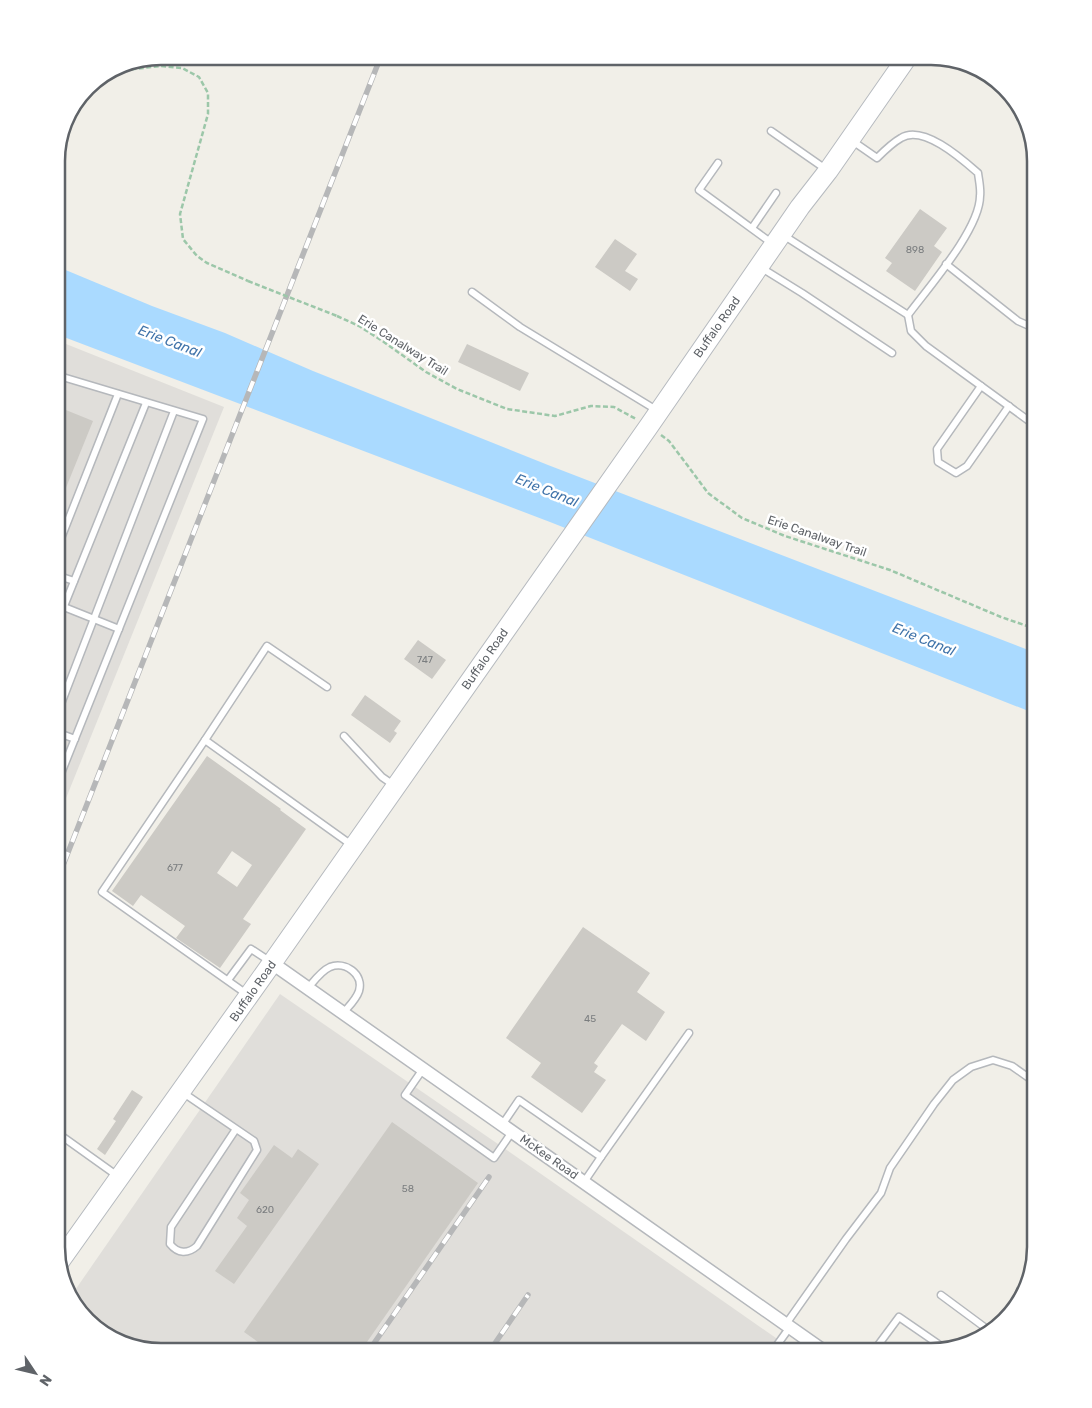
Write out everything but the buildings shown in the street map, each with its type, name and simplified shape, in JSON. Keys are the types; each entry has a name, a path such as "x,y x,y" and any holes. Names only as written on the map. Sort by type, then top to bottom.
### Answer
{"main road":[{"name":"Buffalo Road","path":"66,1253 396,787 800,207 828,171 902,65"}],"street":[{"name":"McKee Road","path":"272,963 812,1343"}],"lane":[{"path":"771,131 828,171"},
{"path":"850,140 876,158 902,136 922,135 956,153 978,173 981,197 973,224 908,315 911,332 926,346 1027,419"},
{"path":"718,163 698,190 752,228 778,239 908,315"},
{"path":"752,228 776,193"},
{"path":"946,264 1018,321 1027,325"},
{"path":"759,267 892,352"},
{"path":"472,292 654,418"},
{"path":"65,378 203,420 65,764"},
{"path":"981,386 936,449 938,462 956,473 967,466 1009,406"},
{"path":"65,528 118,394"},
{"path":"65,604 146,403"},
{"path":"65,693 174,410"},
{"path":"65,578 74,581"},
{"path":"65,607 119,630"},
{"path":"249,995 102,892 267,646 327,687"},
{"path":"65,735 75,739"},
{"path":"344,736 382,777 396,787"},
{"path":"205,740 354,846"},
{"path":"228,980 251,949 272,963"},
{"path":"308,988 319,974 330,967 340,965 355,972 360,982 359,991 343,1013"},
{"path":"584,1182 689,1033"},
{"path":"778,1343 846,1239 881,1193 890,1168 952,1080 971,1067 993,1060 1012,1066 1027,1077"},
{"path":"423,1069 406,1095 494,1158 520,1100 602,1157"},
{"path":"181,1091 254,1141 257,1150 197,1246 188,1252 174,1250 170,1244 171,1227 236,1129"},
{"path":"65,1138 120,1177"},
{"path":"941,1295 984,1327"},
{"path":"880,1343 899,1317 936,1343"}],"path":[{"name":"Erie Canalway Trail","path":"132,69 160,66 182,68 199,77 208,93 208,114 180,214 183,239 197,256 206,263 359,326 426,372 458,389 507,409 555,416 591,406 614,407 654,418 708,493 742,518 785,536 890,570 1001,617 1027,626"}],"shaded area":[{"path":"65,344 224,407 65,801"},
{"path":"280,994 783,1343 161,1343 136,1340 108,1327 89,1310 75,1290"}],"water":[{"name":"Erie Canal","path":"65,270 548,465 1027,650 1027,710 550,522 65,337"}],"railway":[{"path":"65,860 377,65"},
{"path":"374,1343 489,1177"},
{"path":"495,1343 528,1295"}]}
